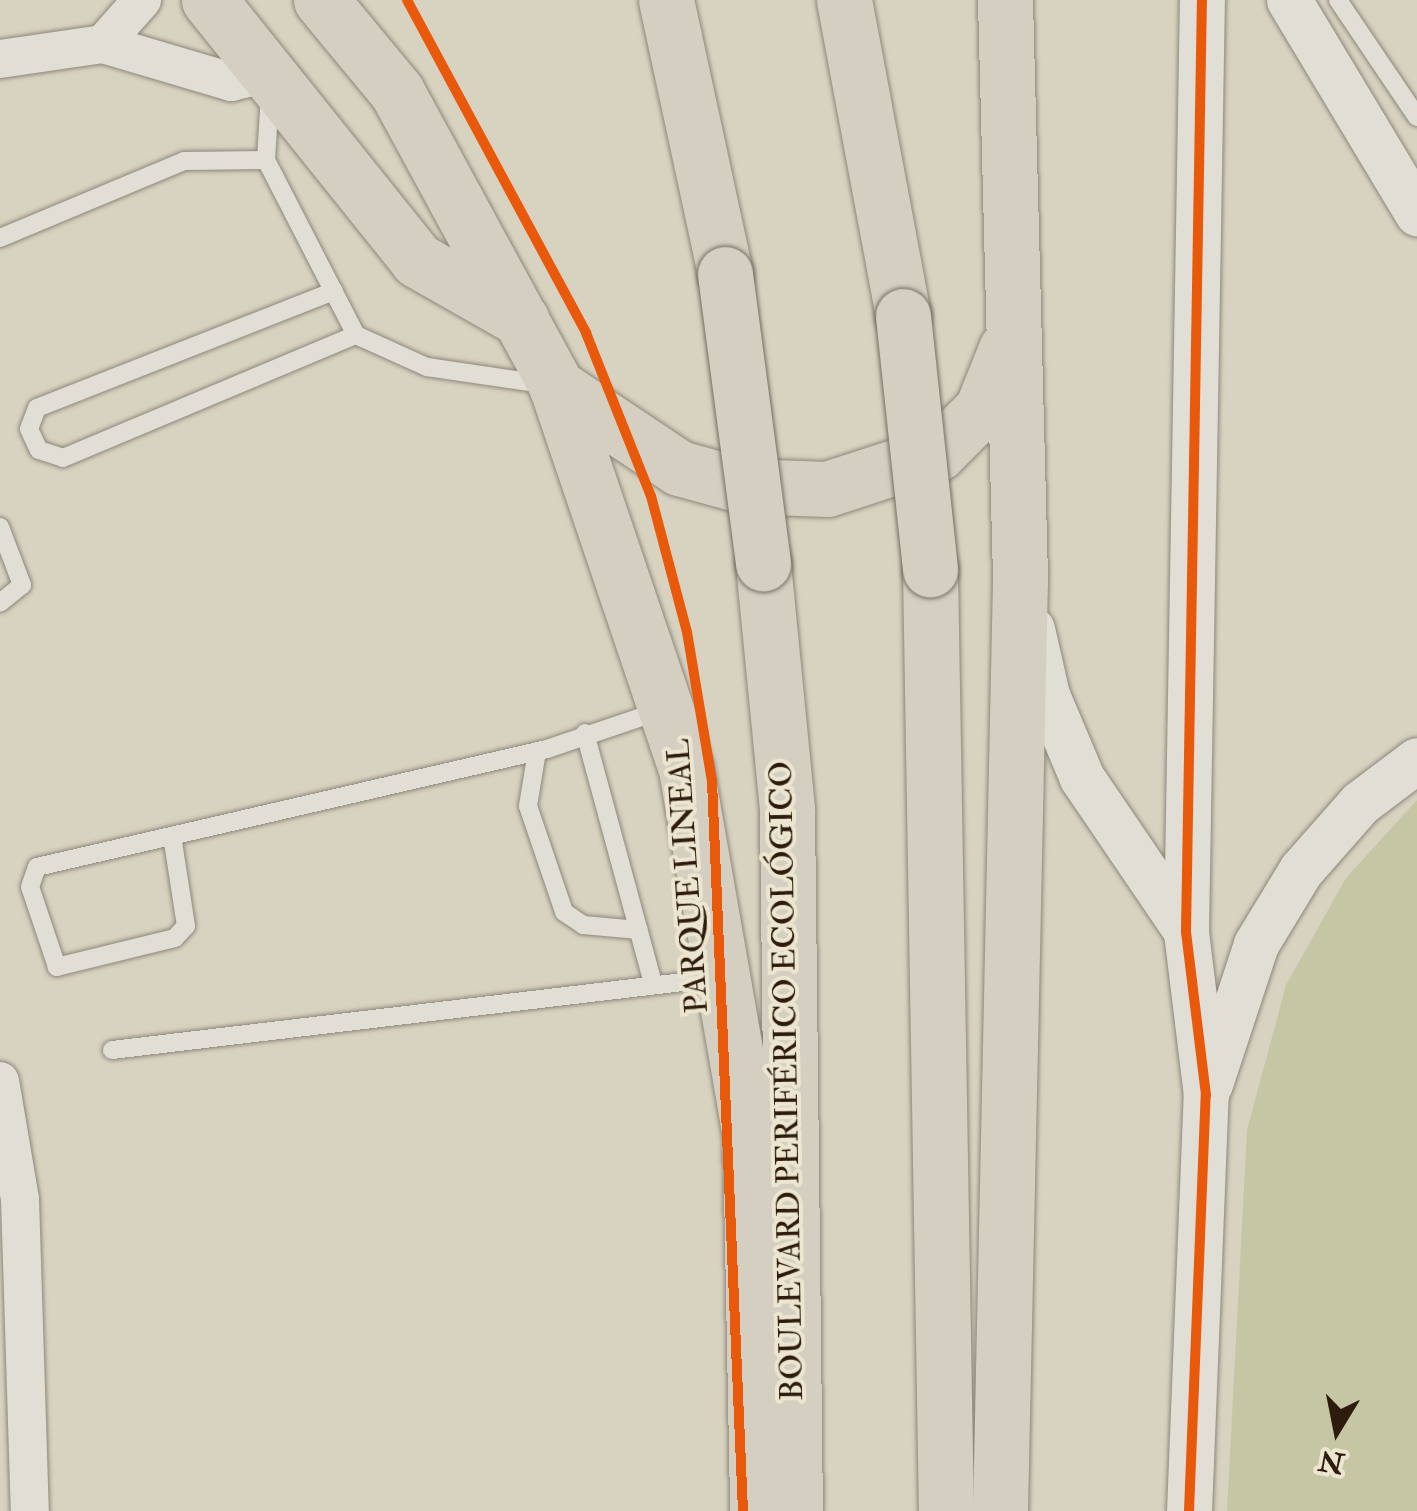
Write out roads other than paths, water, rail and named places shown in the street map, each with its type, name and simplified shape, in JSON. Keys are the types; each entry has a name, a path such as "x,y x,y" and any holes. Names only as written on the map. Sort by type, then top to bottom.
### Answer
{"highway":[{"path":"209,0 272,72 418,260 521,319"},
{"path":"321,0 398,92 556,386 667,708 728,976 750,1136 756,1511"},
{"name":"BOULEVARD PERIFÉRICO ECOLÓGICO","path":"666,0 726,274 763,564 788,809 794,1511"},
{"path":"844,0 904,316 930,570 946,1511"},
{"path":"1000,1511 1020,577 1006,0"},
{"path":"556,386 680,468 745,486 827,488 902,470 953,441 993,391 1012,322"}],"street":[{"path":"103,44 142,0"},
{"path":"1189,1511 1206,1096 1186,931 1202,0"},
{"path":"1289,0 1417,213"},
{"path":"0,58 103,44 231,82 272,72"},
{"path":"1020,577 1058,728 1186,931"},
{"path":"1206,1096 1256,944 1300,870 1360,803 1417,760"},
{"path":"0,1080 20,1199 30,1511"}],"lane":[{"path":"1338,0 1417,118"},
{"path":"272,72 266,160 356,335 427,368 556,386"},
{"path":"0,238 184,162 266,160"},
{"path":"334,291 37,408 29,430 39,450 63,458 356,335"},
{"path":"0,527 22,586 0,603"},
{"path":"173,842 186,926 174,938 56,967 30,888 37,867 173,842 538,752 667,708"},
{"path":"585,734 653,984"},
{"path":"538,752 528,806 564,912 584,924 639,930"},
{"path":"112,1050 728,976"}]}
